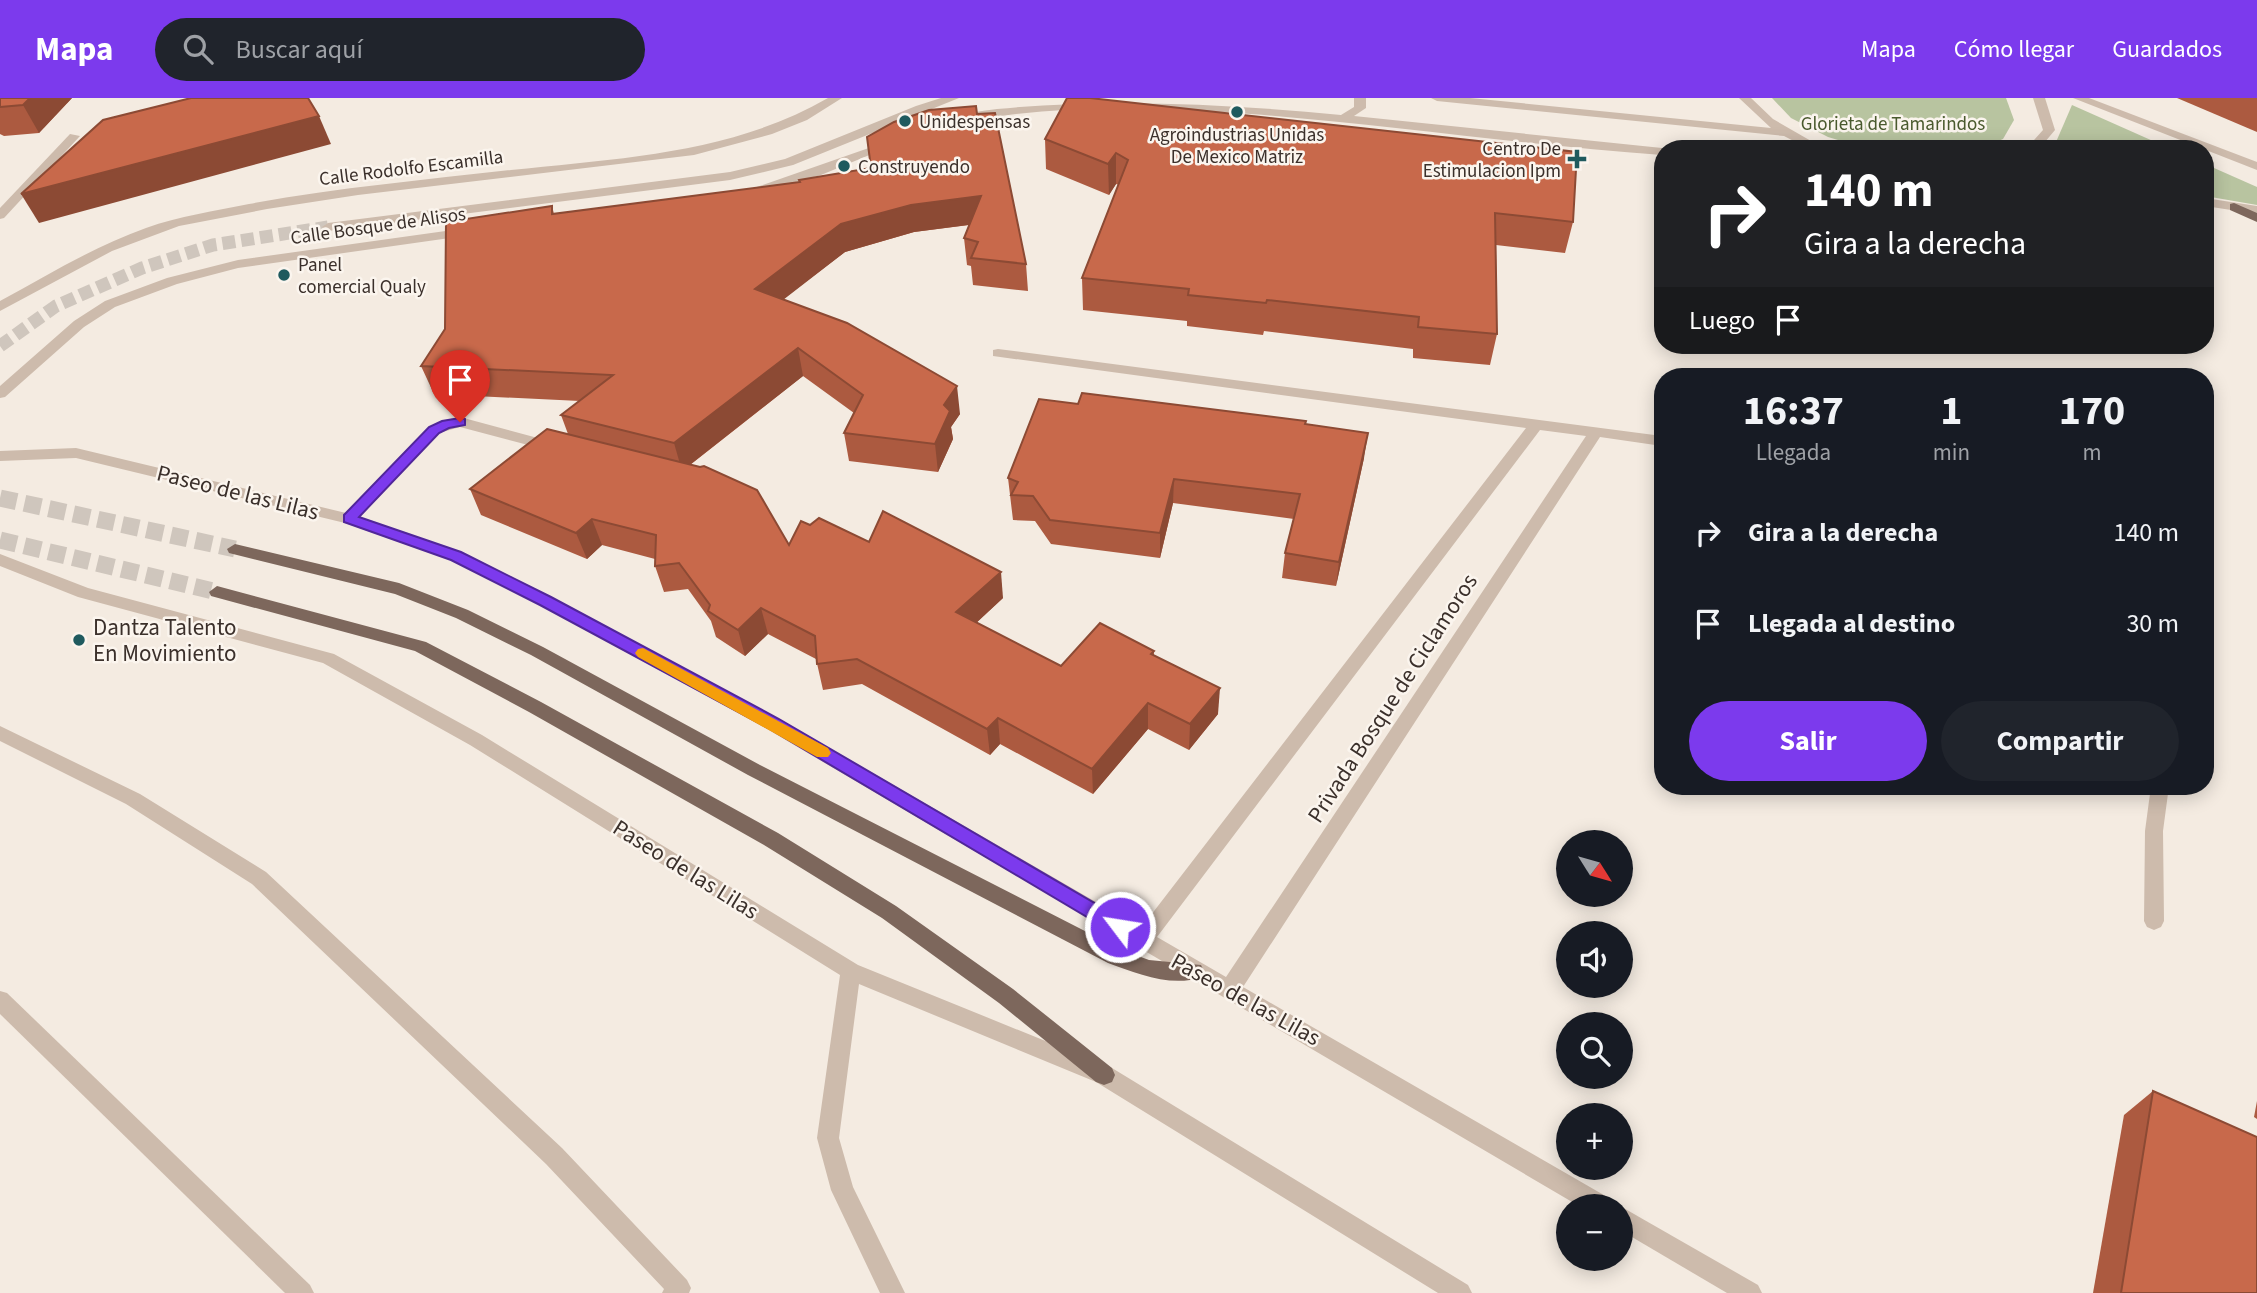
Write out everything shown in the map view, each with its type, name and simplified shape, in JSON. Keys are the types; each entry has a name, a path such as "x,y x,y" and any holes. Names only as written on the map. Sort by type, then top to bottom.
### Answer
{"main road":[{"path":"2234,207 2257,218"},
{"path":"235,549 399,589 462,614 537,651 754,770 1115,957 1149,969 1194,971"},
{"path":"217,592 420,646 535,707 771,839 890,912 1006,996 1104,1075"}],"street":[{"name":"Calle Rodolfo Escamilla","path":"0,307 93,255 172,224 248,208 363,191 633,159 732,144 785,126 836,98"},
{"name":"Calle Bosque de Alisos","path":"328,227 730,176 789,162 920,108 953,98"},
{"path":"1254,98 1316,114"},
{"path":"1345,117 1360,108 1360,98"},
{"path":"1437,98 1784,133"},
{"path":"1745,98 1756,112 1784,133 1799,140"},
{"path":"2039,98 2049,130 2040,140"},
{"path":"2079,98 2189,140"},
{"path":"937,127 977,113 1035,103 1089,100 1316,114 1654,151"},
{"path":"0,215 74,136"},
{"path":"740,193 807,176 898,141"},
{"path":"2214,150 2257,166"},
{"path":"2214,204 2257,210"},
{"name":"Calle Bosque de Alisos","path":"0,394 79,324 110,304 172,281 238,264 484,229"},
{"path":"998,353 1654,440"},
{"path":"349,519 434,430 446,424 460,422 565,449"},
{"name":"Privada Bosque de Ciclamoros","path":"1143,941 1537,424"},
{"name":"Privada Bosque de Ciclamoros","path":"1229,990 1596,432"},
{"name":"Paseo de las Lilas","path":"0,456 76,453 349,519 456,556 546,601 773,724 1581,1194"},
{"name":"Paseo de las Lilas","path":"0,560 84,593 328,658 476,740 851,971 1104,1075 1460,1293"},
{"path":"0,733 133,799 259,878 554,1156 679,1288 674,1293"},
{"path":"2154,921 2154,831 2159,795"},
{"path":"851,971 828,1138 842,1190 893,1293"},
{"path":"0,1000 302,1293"},
{"path":"1633,1225 1750,1293"}],"green space":[{"name":"Glorieta de Tamarindos","path":"1772,98 2006,98 2014,120 2001,140 1838,140 1791,118"},
{"path":"2072,105 2151,140 2057,140"},
{"path":"2214,168 2257,187 2257,205 2214,198"}],"building":[{"path":"0,98 30,98 23,105 0,107"},
{"path":"191,98 308,98 319,116 21,194 103,120"},
{"path":"1067,98 1090,98 1577,152 1573,222 1495,213 1497,334 1418,327 1419,317 1267,300 1266,303 1188,295 1189,289 1082,278 1128,160 1116,153 1108,164 1045,139"},
{"path":"976,106 977,114 995,113 1026,264 971,258 978,242 964,238 981,196 911,205 841,224 755,289 847,323 957,386 944,405 950,411 935,444 844,433 863,395 798,348 674,443 561,415 613,375 421,366 445,329 446,222 552,206 552,214 800,182 799,180 871,168 867,137 894,122 929,110"},
{"path":"1082,393 1306,421 1305,424 1368,433 1339,562 1285,553 1300,494 1174,479 1160,533 1050,520 1033,496 1011,495 1018,482 1008,478 1039,399 1078,404"},
{"path":"547,429 704,466 757,490 789,545 801,521 810,525 819,518 869,542 883,511 1001,572 956,612 1061,666 1100,623 1154,651 1151,654 1220,688 1190,724 1148,703 1092,769 998,718 987,729 857,659 817,664 815,636 761,608 738,630 708,611 710,605 679,563 655,566 656,535 592,519 576,533 470,489"},
{"path":"2153,1091 2257,1137 2257,1293 2121,1293"}],"tunnel":[{"path":"0,346 56,306 142,268 213,245 328,227"},
{"path":"0,498 235,549"},
{"path":"0,540 217,592"}],"slow traffic":[{"path":"643,653 822,753"}],"place":[{"name":"Agroindustrias Unidas De Mexico Matriz","path":"1237,112"},
{"name":"Unidespensas","path":"905,121"},
{"name":"Centro De Estimulacion Ipm","path":"1577,159"},
{"name":"Construyendo","path":"844,166"},
{"name":"Panel comercial Qualy","path":"284,275"},
{"name":"Dantza Talento En Movimiento","path":"79,640"}],"route":[{"path":"460,422 446,424 434,430 349,519 456,556 546,601 773,724 1120,927"}]}
